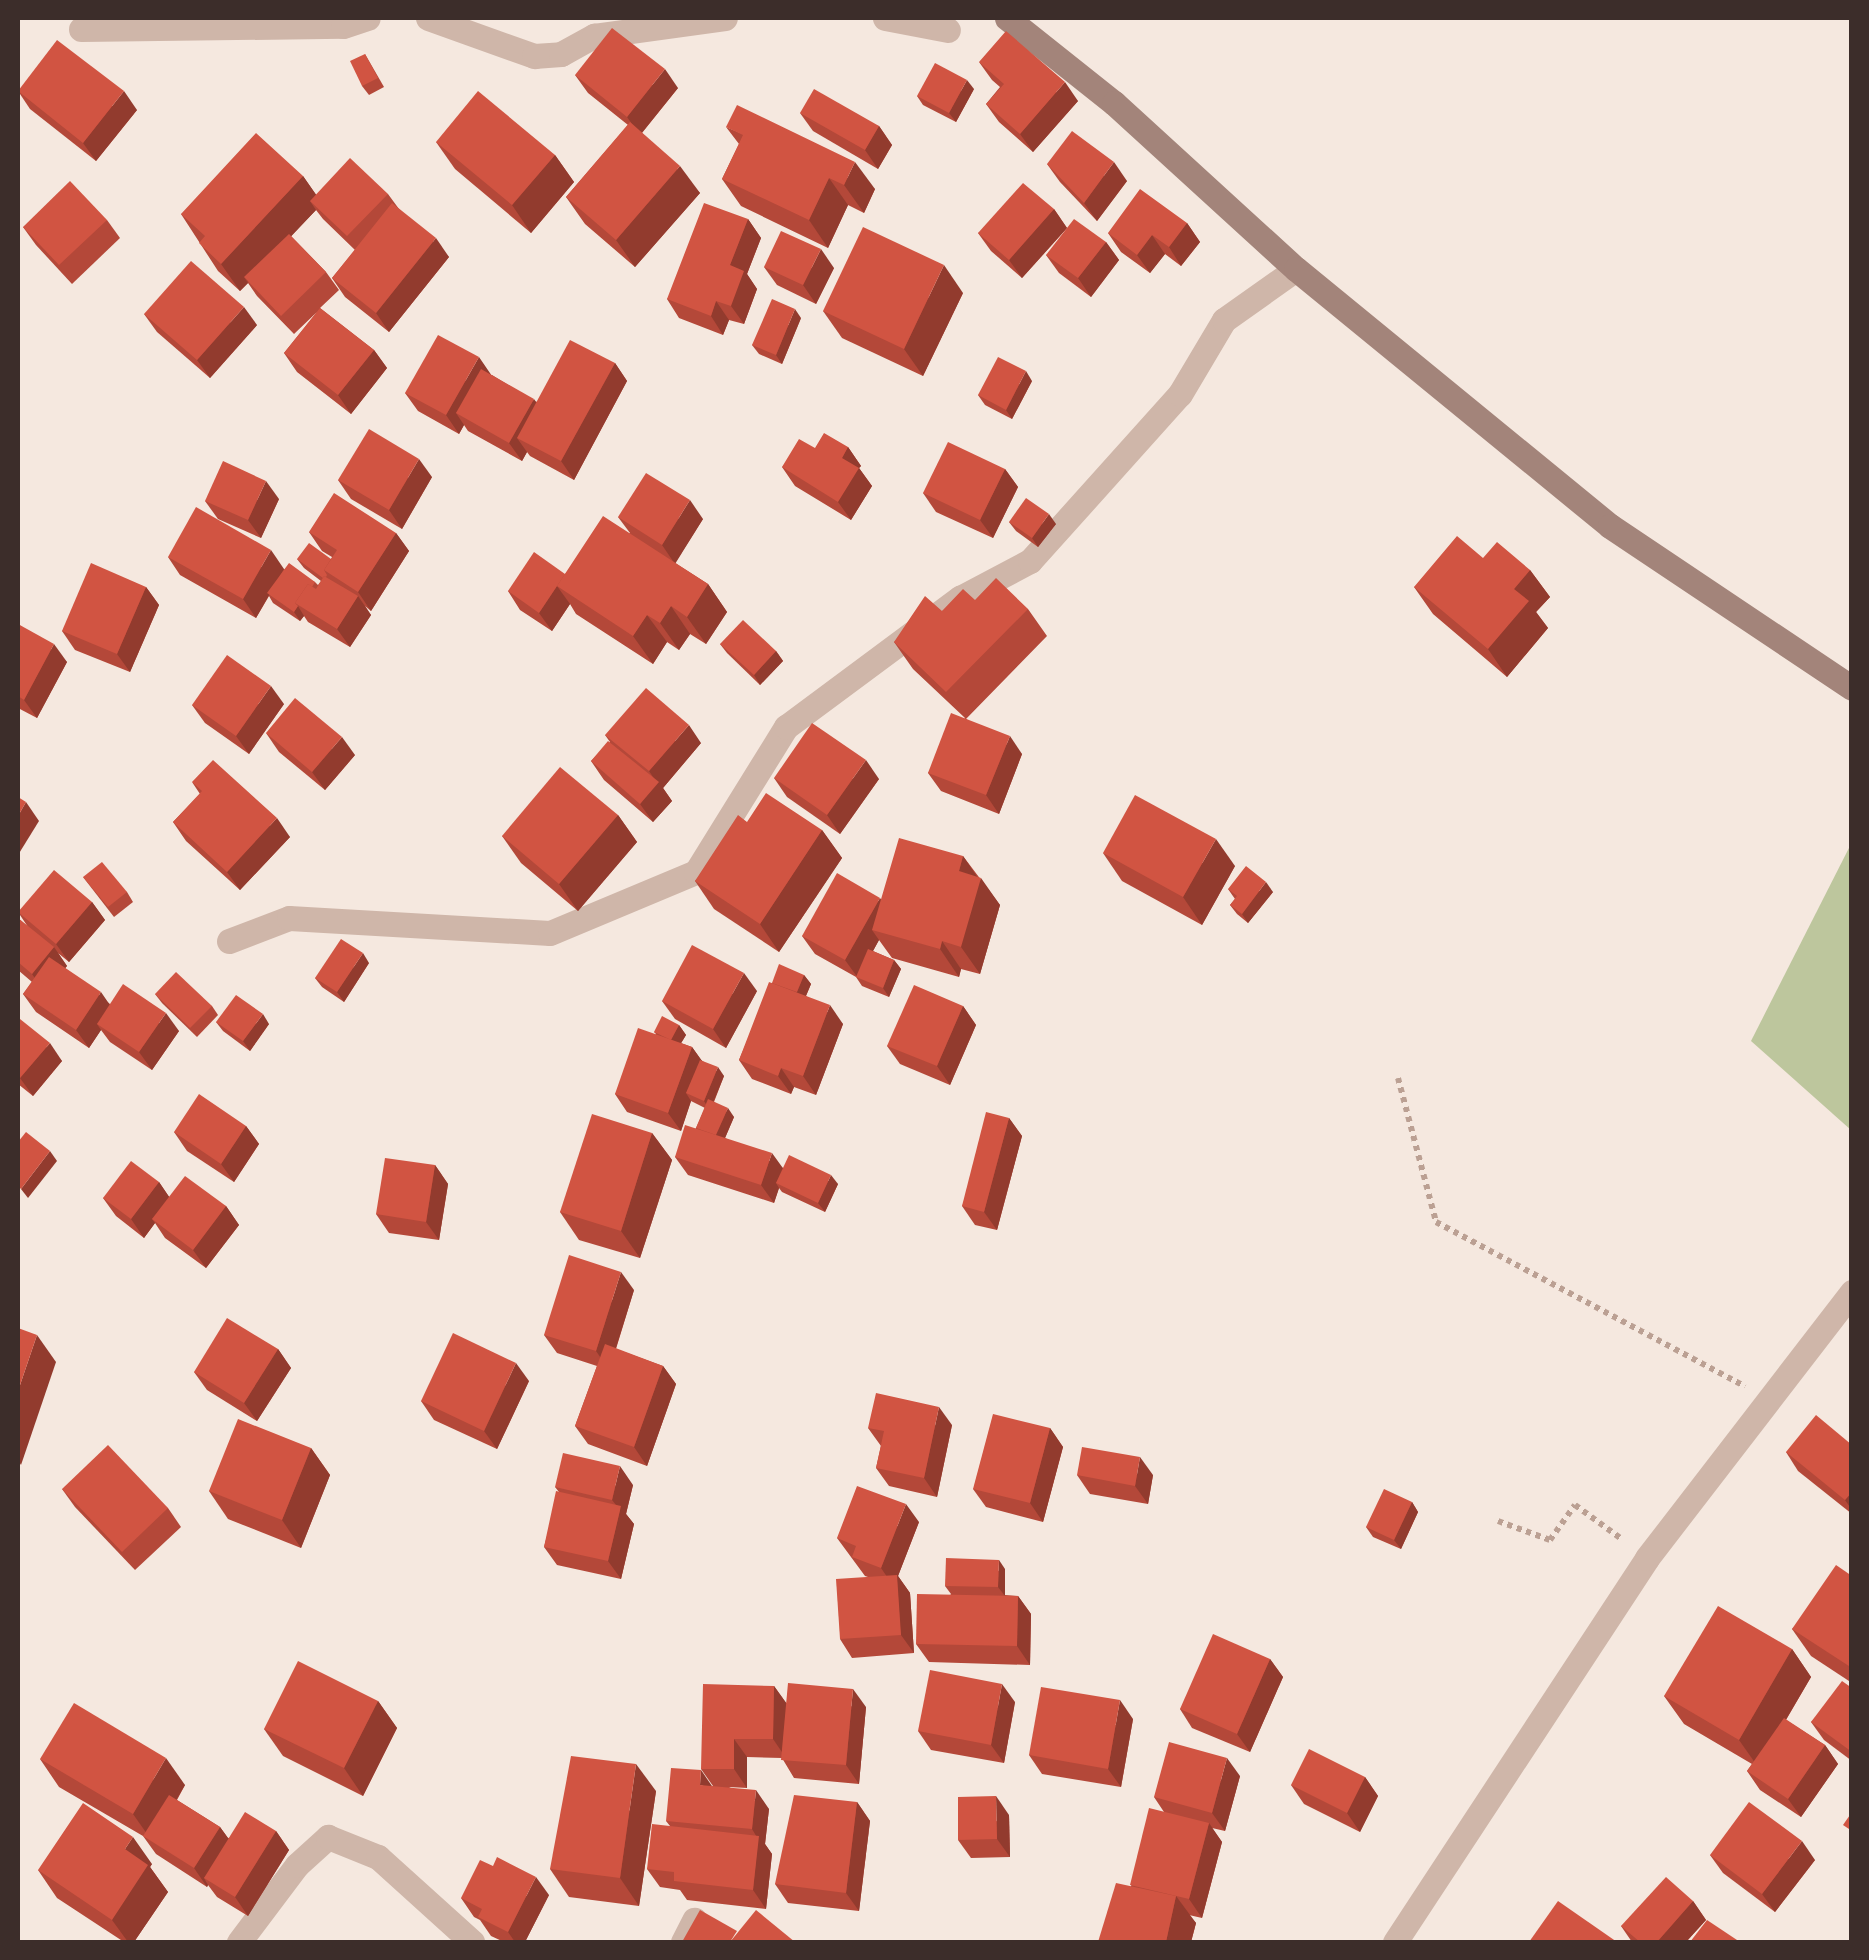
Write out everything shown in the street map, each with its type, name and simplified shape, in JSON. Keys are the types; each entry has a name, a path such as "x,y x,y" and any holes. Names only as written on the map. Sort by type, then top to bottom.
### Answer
{"main road":[{"path":"1007,18 1114,102 1296,270 1610,526 1852,688"}],"street":[{"path":"58,56 85,23 343,26 368,18"},
{"path":"428,18 534,56 561,54 594,36 725,18"},
{"path":"885,18 948,30"},
{"path":"229,941 289,918 550,933 696,872 786,727 960,598 1030,561 1180,394 1224,320 1296,270"},
{"path":"1394,1942 1648,1558 1852,1292"},
{"path":"238,1942 297,1865 328,1837 378,1857 472,1942"}],"path":[{"path":"1398,1078 1436,1222 1770,1399"},
{"path":"1498,1521 1550,1540 1575,1505 1648,1558"}],"green space":[{"path":"1851,844 1851,1130 1751,1041"}],"building":[{"path":"612,28 665,69 627,117 575,75"},
{"path":"1006,31 1065,82 1020,134 986,104 1004,84 979,62"},
{"path":"57,40 124,91 83,143 18,91"},
{"path":"365,54 378,78 362,86 350,61"},
{"path":"935,63 967,80 949,113 917,96"},
{"path":"814,89 879,126 865,150 800,113"},
{"path":"478,91 555,155 512,205 436,142"},
{"path":"737,105 855,162 844,185 829,178 809,220 722,179 743,135 726,127"},
{"path":"630,122 680,166 616,240 566,197"},
{"path":"1072,131 1114,162 1084,203 1047,164"},
{"path":"256,133 303,176 221,264 199,243 205,236 181,214"},
{"path":"350,158 388,194 347,236 310,201"},
{"path":"70,181 107,220 59,265 23,227"},
{"path":"1023,183 1054,209 1009,260 978,233"},
{"path":"1140,189 1187,223 1169,247 1152,235 1137,255 1108,233"},
{"path":"392,203 436,238 376,313 332,278"},
{"path":"704,203 748,219 730,265 744,271 731,306 716,301 711,316 667,299"},
{"path":"1074,219 1106,242 1078,278 1046,255"},
{"path":"863,227 944,265 904,349 823,311"},
{"path":"781,231 821,249 803,285 764,267"},
{"path":"289,234 326,272 281,316 244,277"},
{"path":"191,261 244,307 197,360 144,314"},
{"path":"772,299 795,309 776,355 752,345"},
{"path":"320,308 374,350 338,395 284,353"},
{"path":"438,335 479,357 446,415 405,393"},
{"path":"570,340 615,363 561,461 517,438"},
{"path":"998,357 1026,371 1006,410 978,395"},
{"path":"481,369 534,399 509,443 456,413"},
{"path":"369,429 419,459 389,510 338,480"},
{"path":"824,433 848,447 842,458 859,468 838,502 782,467 799,439 815,448"},
{"path":"948,442 1005,469 980,520 923,493"},
{"path":"223,461 266,481 248,520 205,501"},
{"path":"646,473 690,500 662,545 618,517"},
{"path":"334,493 396,533 358,592 324,570 337,550 309,532"},
{"path":"1026,498 1049,514 1032,538 1009,522"},
{"path":"196,507 271,550 243,599 168,557"},
{"path":"603,516 708,584 687,617 671,606 660,623 647,615 633,636 557,586"},
{"path":"1457,536 1483,558 1497,542 1530,570 1514,589 1529,601 1488,649 1414,587"},
{"path":"309,543 331,559 324,570 326,577 297,559"},
{"path":"534,552 565,574 539,613 508,591"},
{"path":"91,563 146,587 117,654 62,631"},
{"path":"289,563 315,582 312,587 308,584 295,603 298,606 294,612 267,593"},
{"path":"324,576 358,596 337,629 295,603 308,584 316,589"},
{"path":"996,578 1028,609 946,692 894,642 925,596 942,611 963,589 975,600"},
{"path":"743,620 776,651 754,675 720,644"},
{"path":"18,624 54,644 24,700 18,696"},
{"path":"227,655 271,686 236,736 192,705"},
{"path":"646,688 689,725 649,771 605,735"},
{"path":"295,698 342,737 312,772 266,733"},
{"path":"951,713 1010,736 986,795 928,773"},
{"path":"812,723 866,760 827,815 774,778"},
{"path":"608,741 659,782 640,804 591,761"},
{"path":"213,760 277,818 227,872 173,822 202,791 192,782"},
{"path":"560,767 618,815 559,884 502,836"},
{"path":"766,793 822,830 760,924 695,881 738,815 747,822"},
{"path":"1135,795 1216,839 1183,897 1103,853"},
{"path":"18,797 26,802 18,816"},
{"path":"899,838 963,856 959,871 981,878 961,947 942,941 940,949 872,930"},
{"path":"102,862 127,892 108,907 83,877"},
{"path":"1246,866 1266,882 1242,914 1230,905 1237,896 1228,889"},
{"path":"54,870 92,902 56,944 18,912"},
{"path":"837,873 880,898 845,960 802,936"},
{"path":"18,918 54,947 32,974 18,962"},
{"path":"341,939 363,953 337,992 315,978"},
{"path":"692,945 744,973 713,1029 662,1001"},
{"path":"868,949 894,960 883,988 856,977"},
{"path":"49,957 101,992 76,1030 23,994"},
{"path":"779,964 804,975 797,992 772,983"},
{"path":"176,972 212,1006 190,1028 155,994"},
{"path":"769,982 830,1005 803,1076 781,1068 778,1076 739,1060"},
{"path":"123,984 166,1013 139,1052 97,1024"},
{"path":"914,985 963,1006 937,1066 887,1046"},
{"path":"236,995 263,1014 243,1041 216,1022"},
{"path":"662,1016 679,1025 671,1040 654,1032"},
{"path":"20,1019 50,1043 20,1078 18,1022"},
{"path":"638,1028 692,1047 668,1113 615,1094"},
{"path":"700,1060 718,1067 704,1101 686,1093"},
{"path":"199,1094 246,1126 221,1164 174,1132"},
{"path":"708,1099 728,1108 716,1135 696,1128"},
{"path":"986,1112 1009,1118 984,1212 962,1206"},
{"path":"592,1114 652,1133 621,1231 560,1212"},
{"path":"685,1125 772,1153 761,1185 675,1157"},
{"path":"26,1132 50,1151 21,1189 18,1142"},
{"path":"789,1155 831,1175 818,1203 776,1183"},
{"path":"385,1158 435,1165 426,1222 376,1214"},
{"path":"131,1161 159,1182 131,1219 103,1198"},
{"path":"185,1176 226,1206 193,1250 152,1219"},
{"path":"569,1255 621,1272 596,1351 544,1335"},
{"path":"227,1318 278,1349 244,1403 194,1372"},
{"path":"18,1328 37,1335 18,1391"},
{"path":"453,1333 516,1363 484,1431 421,1401"},
{"path":"605,1344 663,1366 634,1447 575,1426"},
{"path":"876,1393 939,1407 924,1478 876,1468 884,1431 868,1428"},
{"path":"993,1414 1050,1428 1030,1503 973,1489"},
{"path":"1816,1415 1852,1445 1852,1492 1845,1500 1786,1452"},
{"path":"238,1419 311,1448 282,1520 209,1491"},
{"path":"108,1445 168,1508 122,1552 62,1489"},
{"path":"1082,1447 1140,1457 1135,1486 1077,1475"},
{"path":"563,1453 620,1466 612,1500 555,1487"},
{"path":"857,1486 906,1504 881,1568 852,1557 856,1546 837,1538"},
{"path":"1384,1489 1412,1502 1394,1540 1366,1527"},
{"path":"556,1491 621,1506 608,1561 544,1547"},
{"path":"946,1558 999,1560 998,1587 945,1586"},
{"path":"1836,1565 1852,1576 1852,1668 1792,1629"},
{"path":"897,1575 901,1635 840,1639 836,1579"},
{"path":"917,1594 1018,1596 1017,1646 916,1644"},
{"path":"1718,1606 1792,1649 1739,1740 1664,1696"},
{"path":"1213,1634 1270,1659 1237,1734 1180,1709"},
{"path":"298,1661 378,1701 344,1768 264,1729"},
{"path":"930,1670 1002,1684 991,1745 918,1731"},
{"path":"1842,1681 1852,1688 1852,1752 1811,1722"},
{"path":"788,1683 853,1689 846,1765 781,1760"},
{"path":"703,1684 774,1686 773,1739 734,1739 734,1769 701,1769"},
{"path":"1041,1687 1120,1700 1108,1769 1029,1755"},
{"path":"74,1703 166,1758 133,1814 40,1759"},
{"path":"1784,1718 1825,1745 1788,1799 1747,1771"},
{"path":"1169,1742 1227,1758 1212,1813 1154,1797"},
{"path":"1309,1749 1365,1777 1347,1813 1291,1785"},
{"path":"571,1756 636,1764 620,1878 550,1869"},
{"path":"671,1768 701,1770 700,1785 756,1790 752,1829 666,1821"},
{"path":"169,1795 220,1827 194,1868 143,1836"},
{"path":"794,1795 857,1802 846,1893 775,1884"},
{"path":"996,1796 997,1839 958,1840 958,1797"},
{"path":"1749,1802 1802,1841 1762,1894 1710,1855"},
{"path":"83,1803 133,1837 125,1849 148,1865 112,1920 38,1870"},
{"path":"1149,1808 1209,1823 1189,1899 1130,1885"},
{"path":"245,1812 276,1831 235,1897 204,1878"},
{"path":"1852,1812 1852,1831 1843,1825"},
{"path":"652,1824 759,1836 753,1890 674,1881 674,1872 647,1869"},
{"path":"497,1857 536,1877 508,1932 478,1917 482,1909 461,1898 480,1860 493,1866"},
{"path":"1666,1877 1693,1901 1657,1942 1640,1942 1621,1926"},
{"path":"1116,1883 1176,1896 1166,1942 1098,1942"},
{"path":"1558,1901 1617,1942 1529,1942"},
{"path":"700,1910 737,1931 730,1942 682,1942"},
{"path":"756,1910 795,1942 730,1942"},
{"path":"1707,1920 1740,1942 1690,1942"}]}
